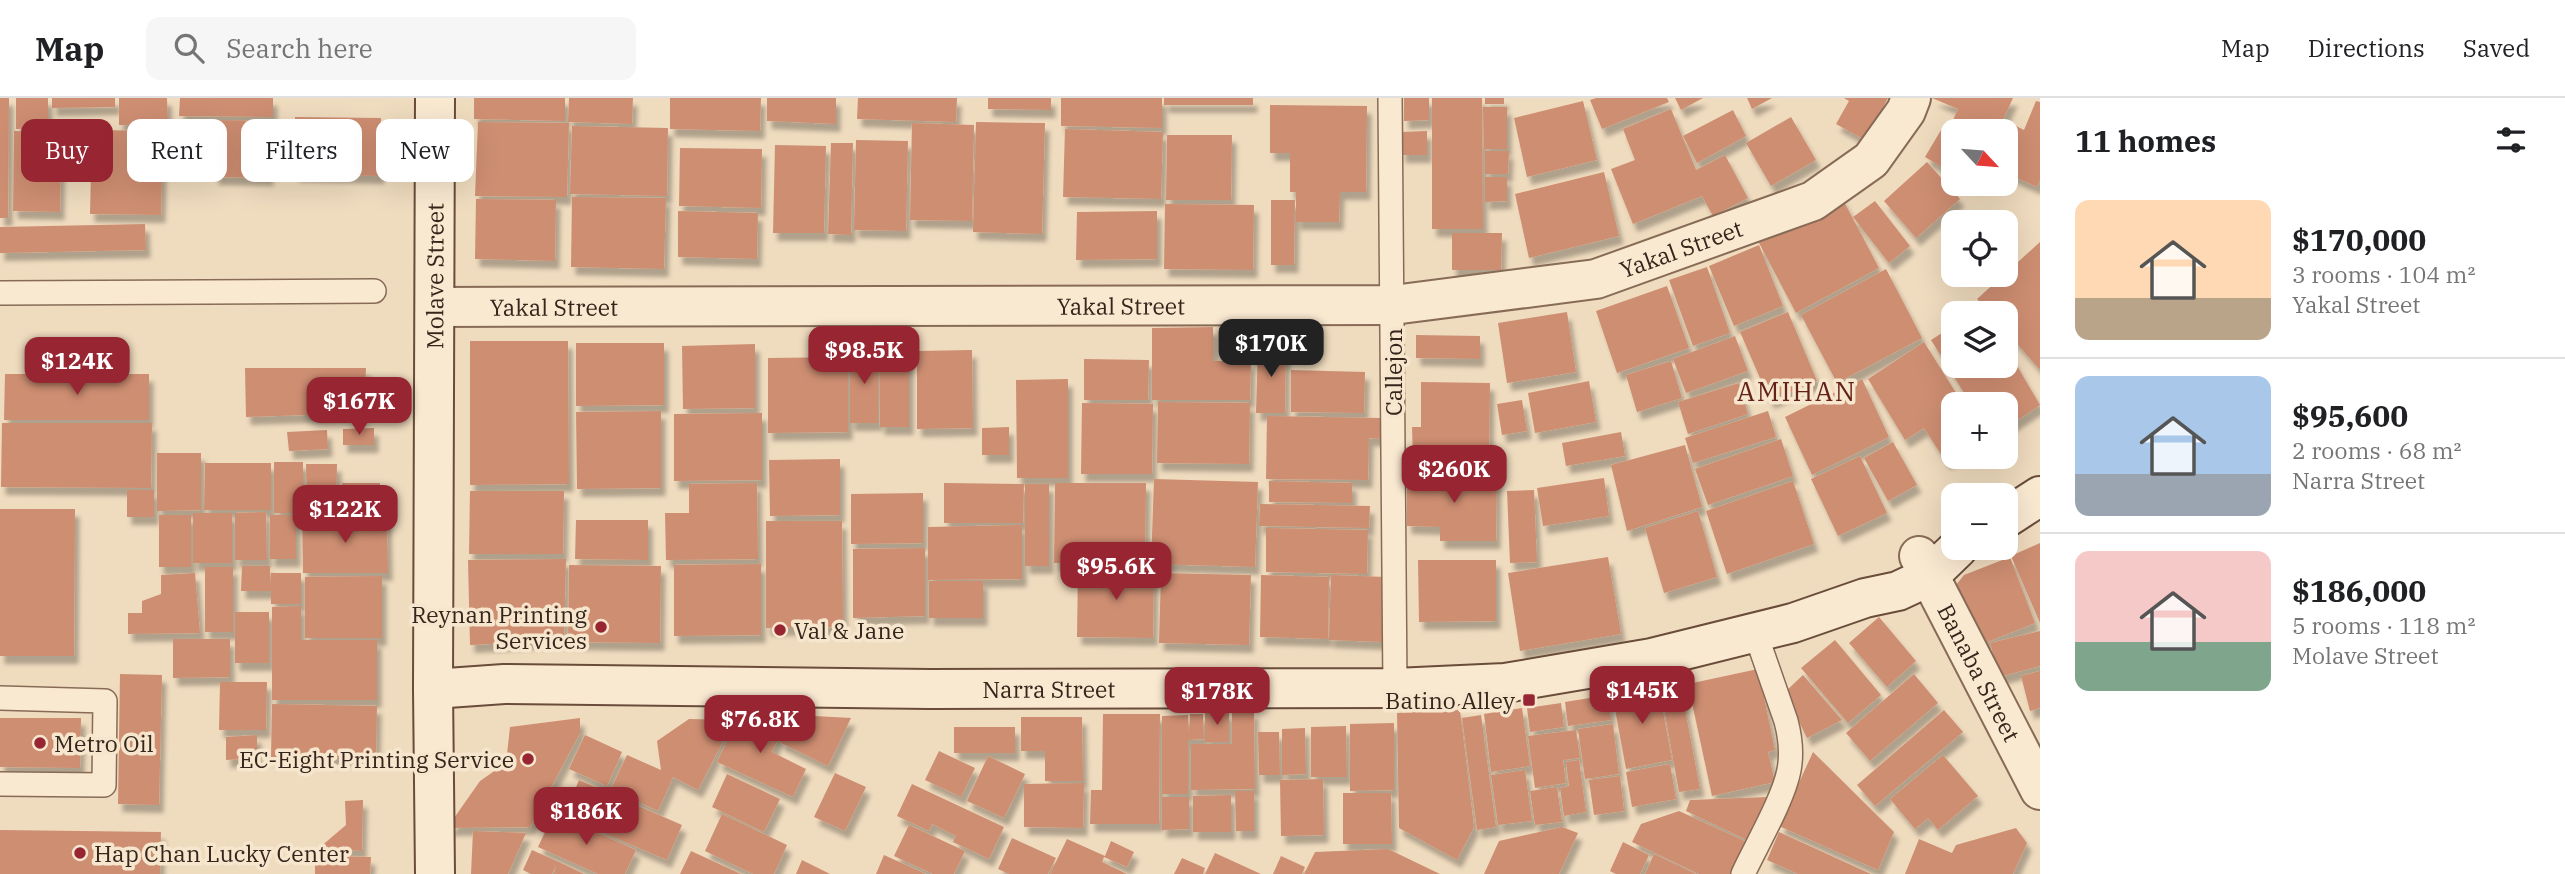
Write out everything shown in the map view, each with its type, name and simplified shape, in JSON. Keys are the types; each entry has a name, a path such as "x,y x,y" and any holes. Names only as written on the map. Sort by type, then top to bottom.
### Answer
{"street":[{"name":"Molave Street","path":"435,98 435,874"},
{"name":"Yakal Street","path":"435,307 1393,305 1597,279 1812,201 1871,160 1906,111 1911,98"},
{"path":"2018,510 2040,496"},
{"name":"Narra Street","path":"433,689 504,684 930,689 1395,688 1504,683 1652,658 1793,623 1865,598 1898,591 1923,566 1941,557"},
{"name":"Banaba Street","path":"1923,566 2040,790"}],"lane":[{"name":"Callejon","path":"1390,98 1395,688"},
{"path":"0,293 374,291"},
{"path":"1742,874 1790,770 1786,721 1755,632"},
{"path":"0,698 104,701 104,785 0,784"}],"building":[{"path":"0,98 9,98 8,218 0,218"},
{"path":"16,98 48,98 48,119 21,119 21,129 16,129"},
{"path":"52,98 115,98 115,107 52,108"},
{"path":"119,98 167,98 168,119 127,119 127,125 119,125"},
{"path":"180,98 273,98 273,117 179,116"},
{"path":"474,98 565,98 565,121 474,119"},
{"path":"569,98 633,98 632,124 568,122"},
{"path":"670,98 761,98 760,131 670,129"},
{"path":"767,98 836,98 836,124 767,121"},
{"path":"858,98 957,98 956,122 857,119"},
{"path":"988,98 1051,98 1051,110 988,109"},
{"path":"1061,98 1162,98 1162,128 1061,126"},
{"path":"1164,98 1253,98 1253,105 1164,105"},
{"path":"1404,98 1429,98 1429,120 1404,121"},
{"path":"1432,98 1482,98 1483,229 1432,229"},
{"path":"1485,98 1504,98 1504,104 1485,104"},
{"path":"1667,98 1669,102 1602,129 1590,100"},
{"path":"1675,98 1703,98 1681,110"},
{"path":"1747,98 1772,98 1752,109"},
{"path":"1844,98 1888,98 1865,140 1836,124 1849,101"},
{"path":"1932,98 2013,98 2003,119 1953,119 1958,109"},
{"path":"1583,101 1597,160 1527,177 1514,118"},
{"path":"2036,101 2040,102 2040,180 2037,187 2018,178 2018,127 2024,130"},
{"path":"1270,105 1367,106 1366,192 1340,192 1339,222 1296,222 1296,192 1290,192 1290,153 1270,153"},
{"path":"1483,107 1507,107 1507,149 1484,149"},
{"path":"1671,109 1696,170 1725,155 1748,198 1713,216 1702,196 1633,224 1611,169 1635,160 1623,129"},
{"path":"1733,110 1746,136 1697,163 1683,136"},
{"path":"1791,117 1816,160 1771,186 1746,143"},
{"path":"381,118 376,119 376,176 362,176 362,119 295,119"},
{"path":"227,120 241,120 241,177 227,177"},
{"path":"478,122 569,123 567,197 475,196"},
{"path":"976,122 1045,123 1042,234 973,232"},
{"path":"912,123 974,125 972,221 910,220"},
{"path":"572,126 668,128 667,196 570,194"},
{"path":"1065,129 1163,132 1161,199 1063,197"},
{"path":"113,130 127,130 127,182 162,182 161,215 90,214 91,182 113,182"},
{"path":"1941,130 1941,167 1925,157"},
{"path":"14,131 21,131 21,182 60,182 60,212 13,211"},
{"path":"1427,131 1427,155 1401,155 1401,132"},
{"path":"1167,135 1232,135 1231,200 1166,200"},
{"path":"856,140 908,141 906,231 854,230"},
{"path":"831,143 853,143 851,235 828,234"},
{"path":"775,145 826,146 824,233 773,233"},
{"path":"680,148 762,149 761,208 679,206"},
{"path":"1485,151 1509,151 1508,174 1485,174"},
{"path":"1927,162 1941,178 1941,196 1957,196 1960,199 1948,210 1941,210 1941,216 1916,238 1884,201"},
{"path":"1604,172 1619,236 1529,258 1515,194"},
{"path":"1485,177 1507,177 1507,201 1485,202"},
{"path":"1841,196 1879,268 1796,313 1758,241"},
{"path":"572,197 666,198 664,269 571,267"},
{"path":"476,199 556,200 555,261 475,259"},
{"path":"1271,200 1295,200 1294,265 1271,265"},
{"path":"1875,201 1910,246 1889,263 1853,217"},
{"path":"1165,204 1254,205 1253,270 1164,269"},
{"path":"678,211 758,213 757,259 678,257"},
{"path":"1157,211 1157,259 1076,260 1077,212"},
{"path":"145,224 146,250 0,253 0,227"},
{"path":"1452,233 1502,233 1501,270 1452,270"},
{"path":"2040,242 2040,370 2018,345 2018,301 1977,299 1990,287 2018,287 2018,262"},
{"path":"1759,245 1783,306 1734,326 1709,266"},
{"path":"1707,267 1730,333 1693,346 1669,280"},
{"path":"1886,269 1922,338 1837,383 1801,315"},
{"path":"1667,286 1689,348 1617,373 1596,311"},
{"path":"1567,312 1576,372 1507,383 1498,323"},
{"path":"1788,312 1817,381 1770,401 1740,332"},
{"path":"1213,327 1213,361 1251,361 1250,400 1152,400 1152,328"},
{"path":"1941,334 1941,356 1931,340"},
{"path":"1416,335 1480,336 1480,359 1416,358"},
{"path":"1735,336 1748,371 1686,393 1673,359"},
{"path":"470,341 568,341 569,484 470,485"},
{"path":"1924,342 1941,369 1941,378 1947,378 1955,392 1941,392 1941,454 1924,428 1905,440 1868,379"},
{"path":"576,343 664,343 664,405 576,406"},
{"path":"755,344 755,408 683,409 682,346"},
{"path":"1258,344 1286,345 1285,413 1256,413"},
{"path":"879,348 909,348 909,427 880,427"},
{"path":"850,350 878,350 878,423 850,423"},
{"path":"972,350 973,428 917,429 917,351"},
{"path":"848,357 848,432 768,433 768,358"},
{"path":"1084,359 1149,360 1148,400 1084,400"},
{"path":"1671,361 1682,398 1637,412 1626,375"},
{"path":"2018,367 2040,405 2018,420 2018,392 1964,392 1955,378 2018,378"},
{"path":"245,368 366,368 364,413 246,417"},
{"path":"1291,370 1365,372 1364,413 1291,412"},
{"path":"5,374 149,374 149,420 4,420"},
{"path":"1068,379 1068,478 1017,478 1016,380"},
{"path":"1862,379 1889,437 1812,475 1785,417"},
{"path":"1589,381 1596,422 1535,433 1528,393"},
{"path":"1421,382 1490,383 1489,460 1413,459 1412,427 1421,427"},
{"path":"1739,383 1748,414 1688,434 1678,402"},
{"path":"1522,400 1527,431 1502,435 1497,404"},
{"path":"1158,402 1250,403 1249,464 1157,463"},
{"path":"1082,403 1153,404 1152,474 1081,474"},
{"path":"661,411 661,488 577,489 576,412"},
{"path":"1768,411 1776,437 1693,463 1685,438"},
{"path":"762,413 762,480 674,481 674,414"},
{"path":"1267,416 1382,418 1381,439 1369,438 1368,480 1266,479"},
{"path":"2,423 152,423 151,488 1,487"},
{"path":"1009,427 1009,455 982,455 982,428"},
{"path":"374,428 374,445 343,445 343,429"},
{"path":"327,430 328,449 289,451 287,432"},
{"path":"1621,432 1625,456 1566,466 1562,443"},
{"path":"1781,439 1793,476 1708,505 1695,469"},
{"path":"1893,442 1917,485 1888,501 1864,458"},
{"path":"1685,445 1702,507 1627,531 1611,465"},
{"path":"157,453 201,453 201,510 157,511"},
{"path":"1860,456 1887,513 1838,536 1811,479"},
{"path":"840,459 840,515 770,516 769,460"},
{"path":"274,462 303,462 303,513 274,513"},
{"path":"205,463 271,463 271,510 204,510"},
{"path":"306,464 337,464 336,513 307,513"},
{"path":"1407,474 1497,475 1496,541 1440,541 1440,527 1407,526"},
{"path":"1604,478 1609,516 1543,526 1537,488"},
{"path":"1154,479 1258,482 1255,567 1151,564"},
{"path":"1269,481 1352,483 1352,503 1269,502"},
{"path":"1793,481 1814,544 1727,574 1706,511"},
{"path":"342,483 380,483 380,512 342,512"},
{"path":"757,483 758,559 666,560 665,513 689,513 689,484"},
{"path":"944,483 1024,484 1023,523 944,523"},
{"path":"1055,483 1146,483 1145,563 1054,563"},
{"path":"1025,484 1049,484 1049,566 1025,566"},
{"path":"127,490 154,490 154,517 127,517"},
{"path":"1534,490 1537,562 1510,563 1507,491"},
{"path":"470,491 564,491 563,554 469,554"},
{"path":"923,493 923,543 851,544 851,494"},
{"path":"1260,504 1370,506 1369,528 1259,526"},
{"path":"0,509 75,509 74,656 0,656"},
{"path":"1698,511 1717,577 1664,593 1645,528"},
{"path":"266,512 267,560 235,560 235,513"},
{"path":"193,513 232,513 232,563 193,563"},
{"path":"159,515 191,515 191,567 159,567"},
{"path":"270,515 296,515 296,559 270,559"},
{"path":"302,516 387,516 388,573 303,573"},
{"path":"576,520 648,520 648,560 575,559"},
{"path":"766,521 842,521 843,627 766,628"},
{"path":"1022,525 1022,579 928,580 928,527"},
{"path":"1266,528 1368,530 1367,574 1266,572"},
{"path":"2040,543 2040,623 2013,560 2018,560 2018,553"},
{"path":"925,548 925,616 853,618 853,549"},
{"path":"1608,557 1621,634 1520,651 1508,573"},
{"path":"566,559 564,640 470,645 468,560"},
{"path":"1418,560 1496,560 1496,621 1419,622"},
{"path":"2002,560 2011,560 2035,623 1980,645 1956,585 1964,575"},
{"path":"761,564 761,635 674,636 674,565"},
{"path":"569,565 661,566 660,643 568,642"},
{"path":"242,566 270,566 270,585 271,573 301,573 301,604 271,604 271,591 241,591"},
{"path":"205,567 233,567 233,632 205,632"},
{"path":"1078,567 1154,568 1153,638 1077,637"},
{"path":"195,573 200,633 128,634 128,613 142,613 142,601 161,594 161,575"},
{"path":"1161,573 1251,575 1249,645 1159,643"},
{"path":"1261,575 1329,577 1328,639 1260,637"},
{"path":"1331,575 1386,577 1384,642 1329,640"},
{"path":"382,576 382,638 305,638 305,577"},
{"path":"929,581 983,581 983,618 929,618"},
{"path":"301,606 301,640 377,640 377,700 272,700 272,607"},
{"path":"235,612 269,612 269,663 235,663"},
{"path":"1879,617 1916,661 1887,687 1849,643"},
{"path":"2040,631 2040,666 1999,677 1990,643"},
{"path":"173,639 230,639 230,677 173,678"},
{"path":"1835,640 1881,695 1848,723 1801,668"},
{"path":"1758,669 1775,750 1768,752 1775,782 1712,796 1688,684"},
{"path":"2040,671 2040,708 2030,711 2021,676"},
{"path":"120,674 162,675 159,805 118,804"},
{"path":"1914,674 1938,703 1870,761 1846,733"},
{"path":"1803,675 1842,720 1807,738 1785,692"},
{"path":"1679,677 1700,789 1679,792 1659,681"},
{"path":"220,682 267,682 266,730 219,730"},
{"path":"1658,684 1672,760 1626,769 1612,693"},
{"path":"1608,695 1611,720 1568,726 1565,702"},
{"path":"1561,703 1564,727 1530,732 1527,708"},
{"path":"272,704 377,706 376,758 271,757"},
{"path":"1522,708 1530,766 1491,772 1484,714"},
{"path":"1460,710 1474,827 1457,860 1399,828 1397,713"},
{"path":"1944,710 1963,732 1875,806 1857,785"},
{"path":"1254,711 1255,789 1191,790 1191,744 1232,744 1232,712"},
{"path":"1205,712 1229,712 1229,742 1205,742"},
{"path":"1103,714 1160,714 1159,824 1090,824 1091,790 1102,790"},
{"path":"1190,714 1203,714 1204,739 1188,740 1188,794 1162,794 1162,716 1188,715 1189,732"},
{"path":"746,715 757,716 783,728 772,752 806,769 793,797 717,762 738,718"},
{"path":"796,715 851,718 828,766 779,742 789,721"},
{"path":"1481,715 1496,827 1477,830 1462,718"},
{"path":"1021,717 1082,717 1083,781 1045,781 1045,751 1021,751"},
{"name":"Metro Oil","path":"0,718 81,718 80,768 0,767"},
{"path":"580,718 580,733 530,827 447,828 480,781 506,763 510,727"},
{"path":"689,719 734,720 698,790 673,777 658,811 611,789 627,755 661,770 657,741"},
{"path":"1394,723 1394,790 1350,791 1350,724"},
{"path":"1613,724 1619,774 1585,779 1578,729"},
{"path":"1346,726 1347,777 1311,777 1311,727"},
{"path":"954,727 1015,727 1015,753 954,753"},
{"path":"1305,728 1306,774 1282,775 1282,729"},
{"path":"1576,730 1580,758 1563,760 1566,783 1535,788 1528,736"},
{"path":"1258,732 1279,732 1280,775 1259,775"},
{"path":"257,735 257,758 226,760 226,737"},
{"path":"585,735 622,752 607,786 569,769"},
{"path":"939,751 975,768 961,797 925,780"},
{"path":"1813,752 1894,832 1878,870 1779,826"},
{"path":"1943,755 1978,796 1938,830 1928,818 1915,829 1890,799"},
{"path":"988,756 1025,774 1004,818 967,801"},
{"path":"1579,760 1586,812 1564,816 1560,788 1569,786 1566,762"},
{"path":"1670,764 1676,799 1632,807 1626,772"},
{"path":"1525,770 1532,821 1498,825 1491,775"},
{"path":"835,773 866,787 845,831 814,817"},
{"path":"727,774 780,799 764,832 712,807"},
{"path":"1620,776 1624,811 1594,815 1589,780"},
{"path":"1323,779 1324,835 1281,836 1280,780"},
{"path":"579,780 682,825 667,860 564,816"},
{"path":"1084,783 1083,828 1024,827 1024,784"},
{"path":"912,784 1004,827 989,859 953,842 956,836 932,824 929,831 897,816"},
{"path":"1557,787 1562,822 1535,825 1530,791"},
{"path":"1235,791 1254,791 1254,831 1236,831"},
{"path":"1343,793 1391,793 1392,844 1343,844"},
{"path":"1231,795 1231,832 1193,832 1193,796"},
{"path":"1162,797 1189,797 1189,829 1162,830"},
{"path":"1768,797 1747,840 1686,811 1690,800"},
{"path":"363,800 362,851 319,848 346,825 345,801"},
{"path":"1679,811 1749,843 1735,874 1699,874 1632,842 1641,824"},
{"path":"554,813 636,850 625,874 598,874 538,847"},
{"path":"722,814 787,845 774,874 753,874 705,851"},
{"path":"909,825 965,851 954,874 933,874 894,856"},
{"path":"1562,827 1578,833 1559,874 1484,874 1499,841"},
{"path":"2016,828 2027,843 2013,874 1905,874 1919,839 1952,853 1956,845"},
{"name":"Hap Chan Lucky Center","path":"0,830 161,832 160,874 0,874"},
{"path":"473,831 526,833 508,874 471,874"},
{"path":"1779,832 1871,874 1798,874 1767,860"},
{"path":"1012,838 1056,858 1048,874 1009,874 998,869"},
{"path":"1067,839 1105,856 1111,841 1134,852 1127,867 1104,857 1102,862 1127,874 1050,874"},
{"path":"1623,842 1649,855 1640,874 1616,874 1610,871"},
{"path":"1388,849 1440,874 1304,874 1315,852"},
{"path":"532,850 584,874 554,874 556,866 552,874 531,874 523,870"},
{"path":"691,851 741,874 680,874"},
{"path":"1215,853 1261,874 1205,874"},
{"path":"1654,854 1696,874 1645,874"},
{"path":"884,855 926,874 876,874"},
{"path":"315,856 371,857 370,874 315,874"},
{"path":"1281,856 1305,867 1302,874 1273,874"},
{"path":"1182,858 1205,868 1203,874 1174,874"},
{"path":"802,860 830,874 796,874"}],"place":[{"name":"Reynan Printing Services","path":"601,627"},
{"name":"Val & Jane","path":"780,630"},
{"name":"Batino Alley","path":"1529,700"},
{"name":"Metro Oil","path":"40,743"},
{"name":"EC-Eight Printing Service","path":"528,759"},
{"name":"Hap Chan Lucky Center","path":"80,853"}],"district":[{"name":"AMIHAN","path":"1797,391"}]}
